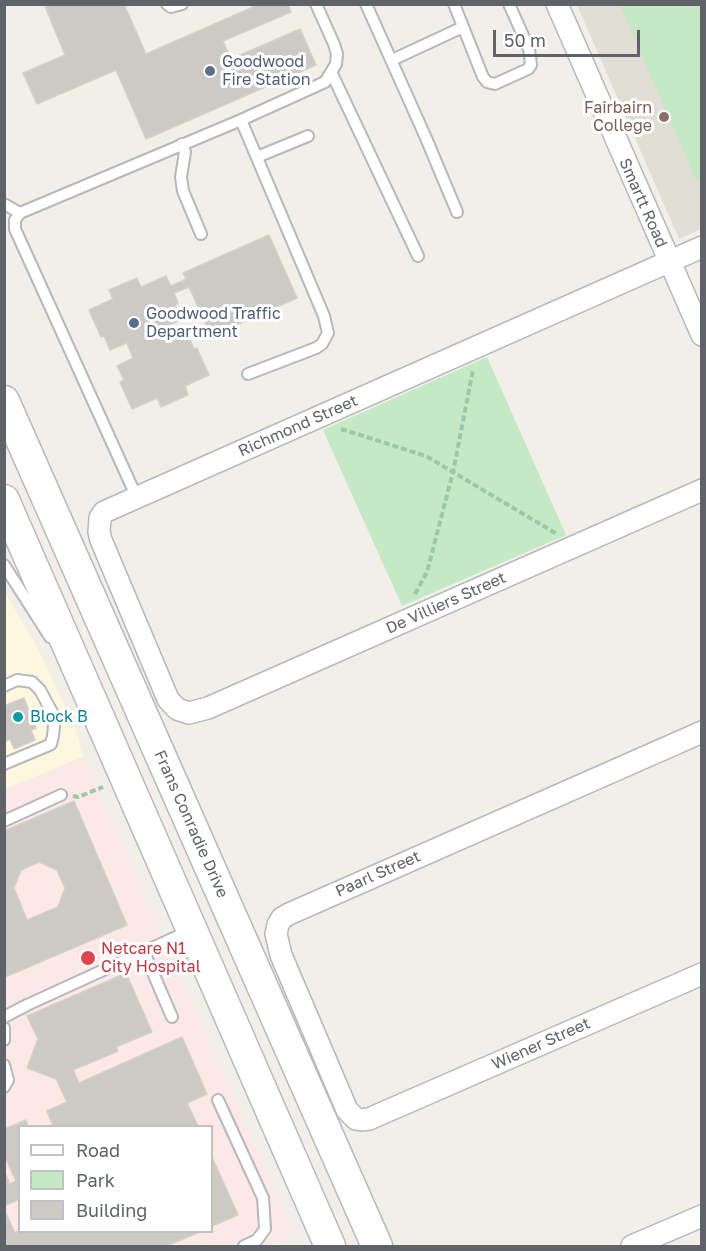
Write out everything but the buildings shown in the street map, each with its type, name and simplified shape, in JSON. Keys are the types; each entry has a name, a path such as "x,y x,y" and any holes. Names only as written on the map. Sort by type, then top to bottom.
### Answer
{"main road":[{"name":"Frans Conradie Drive","path":"4,401 377,1246"},
{"path":"4,500 330,1246"}],"street":[{"name":"Smartt Road","path":"557,4 702,335"},
{"name":"Richmond Street","path":"189,713 177,709 168,699 101,540 99,524 104,512 702,247"},
{"name":"De Villiers Street","path":"189,713 208,708 702,490"},
{"name":"Paarl Street","path":"381,1113 361,1120 356,1119 346,1110 277,945 276,934 282,918 702,732"},
{"name":"Wiener Street","path":"381,1113 702,974"},
{"path":"632,1246 702,1216"}],"lane":[{"path":"167,4 171,7 182,4"},
{"path":"137,498 15,229 15,220 20,213 326,82 336,64 337,54 316,4"},
{"path":"366,4 457,212"},
{"path":"454,4 484,79 489,83 500,83 528,69 531,60 529,49 509,4"},
{"path":"392,60 463,27"},
{"path":"332,74 418,256"},
{"path":"241,120 324,316 328,333 322,344 316,348 248,374"},
{"path":"256,157 308,136"},
{"path":"182,144 186,159 181,177 183,191 201,234"},
{"path":"4,204 20,213"},
{"path":"4,565 98,714"},
{"path":"4,686 17,680 32,682 40,690 53,714 54,726 51,744 4,764"},
{"path":"4,821 61,795"},
{"path":"4,1017 192,929"},
{"path":"144,952 172,1017"},
{"path":"4,1028 4,1040"},
{"path":"4,1065 8,1080 4,1087"},
{"path":"218,1100 262,1198 265,1229 257,1240 243,1246"}],"path":[{"path":"410,602 427,573 453,472 474,365"},
{"path":"332,426 426,456 560,536"},
{"path":"78,797 104,786"}],"shaded area":[{"name":"Fairbairn College","path":"577,5 701,5 701,229 679,239"},
{"path":"4,591 37,647 76,729 83,757 5,789"},
{"name":"Netcare N1 City Hospital","path":"83,757 293,1234 266,1246 5,1246 5,789"}],"green space":[{"path":"620,5 701,5 701,180 697,182"},
{"path":"487,357 566,535 402,606 323,430"}],"place":[{"name":"Goodwood Fire Station","path":"210,71"},
{"name":"Fairbairn College","path":"664,117"},
{"name":"Goodwood Traffic Department","path":"134,323"},
{"name":"Block B","path":"18,717"},
{"name":"Netcare N1 City Hospital","path":"88,958"}]}
